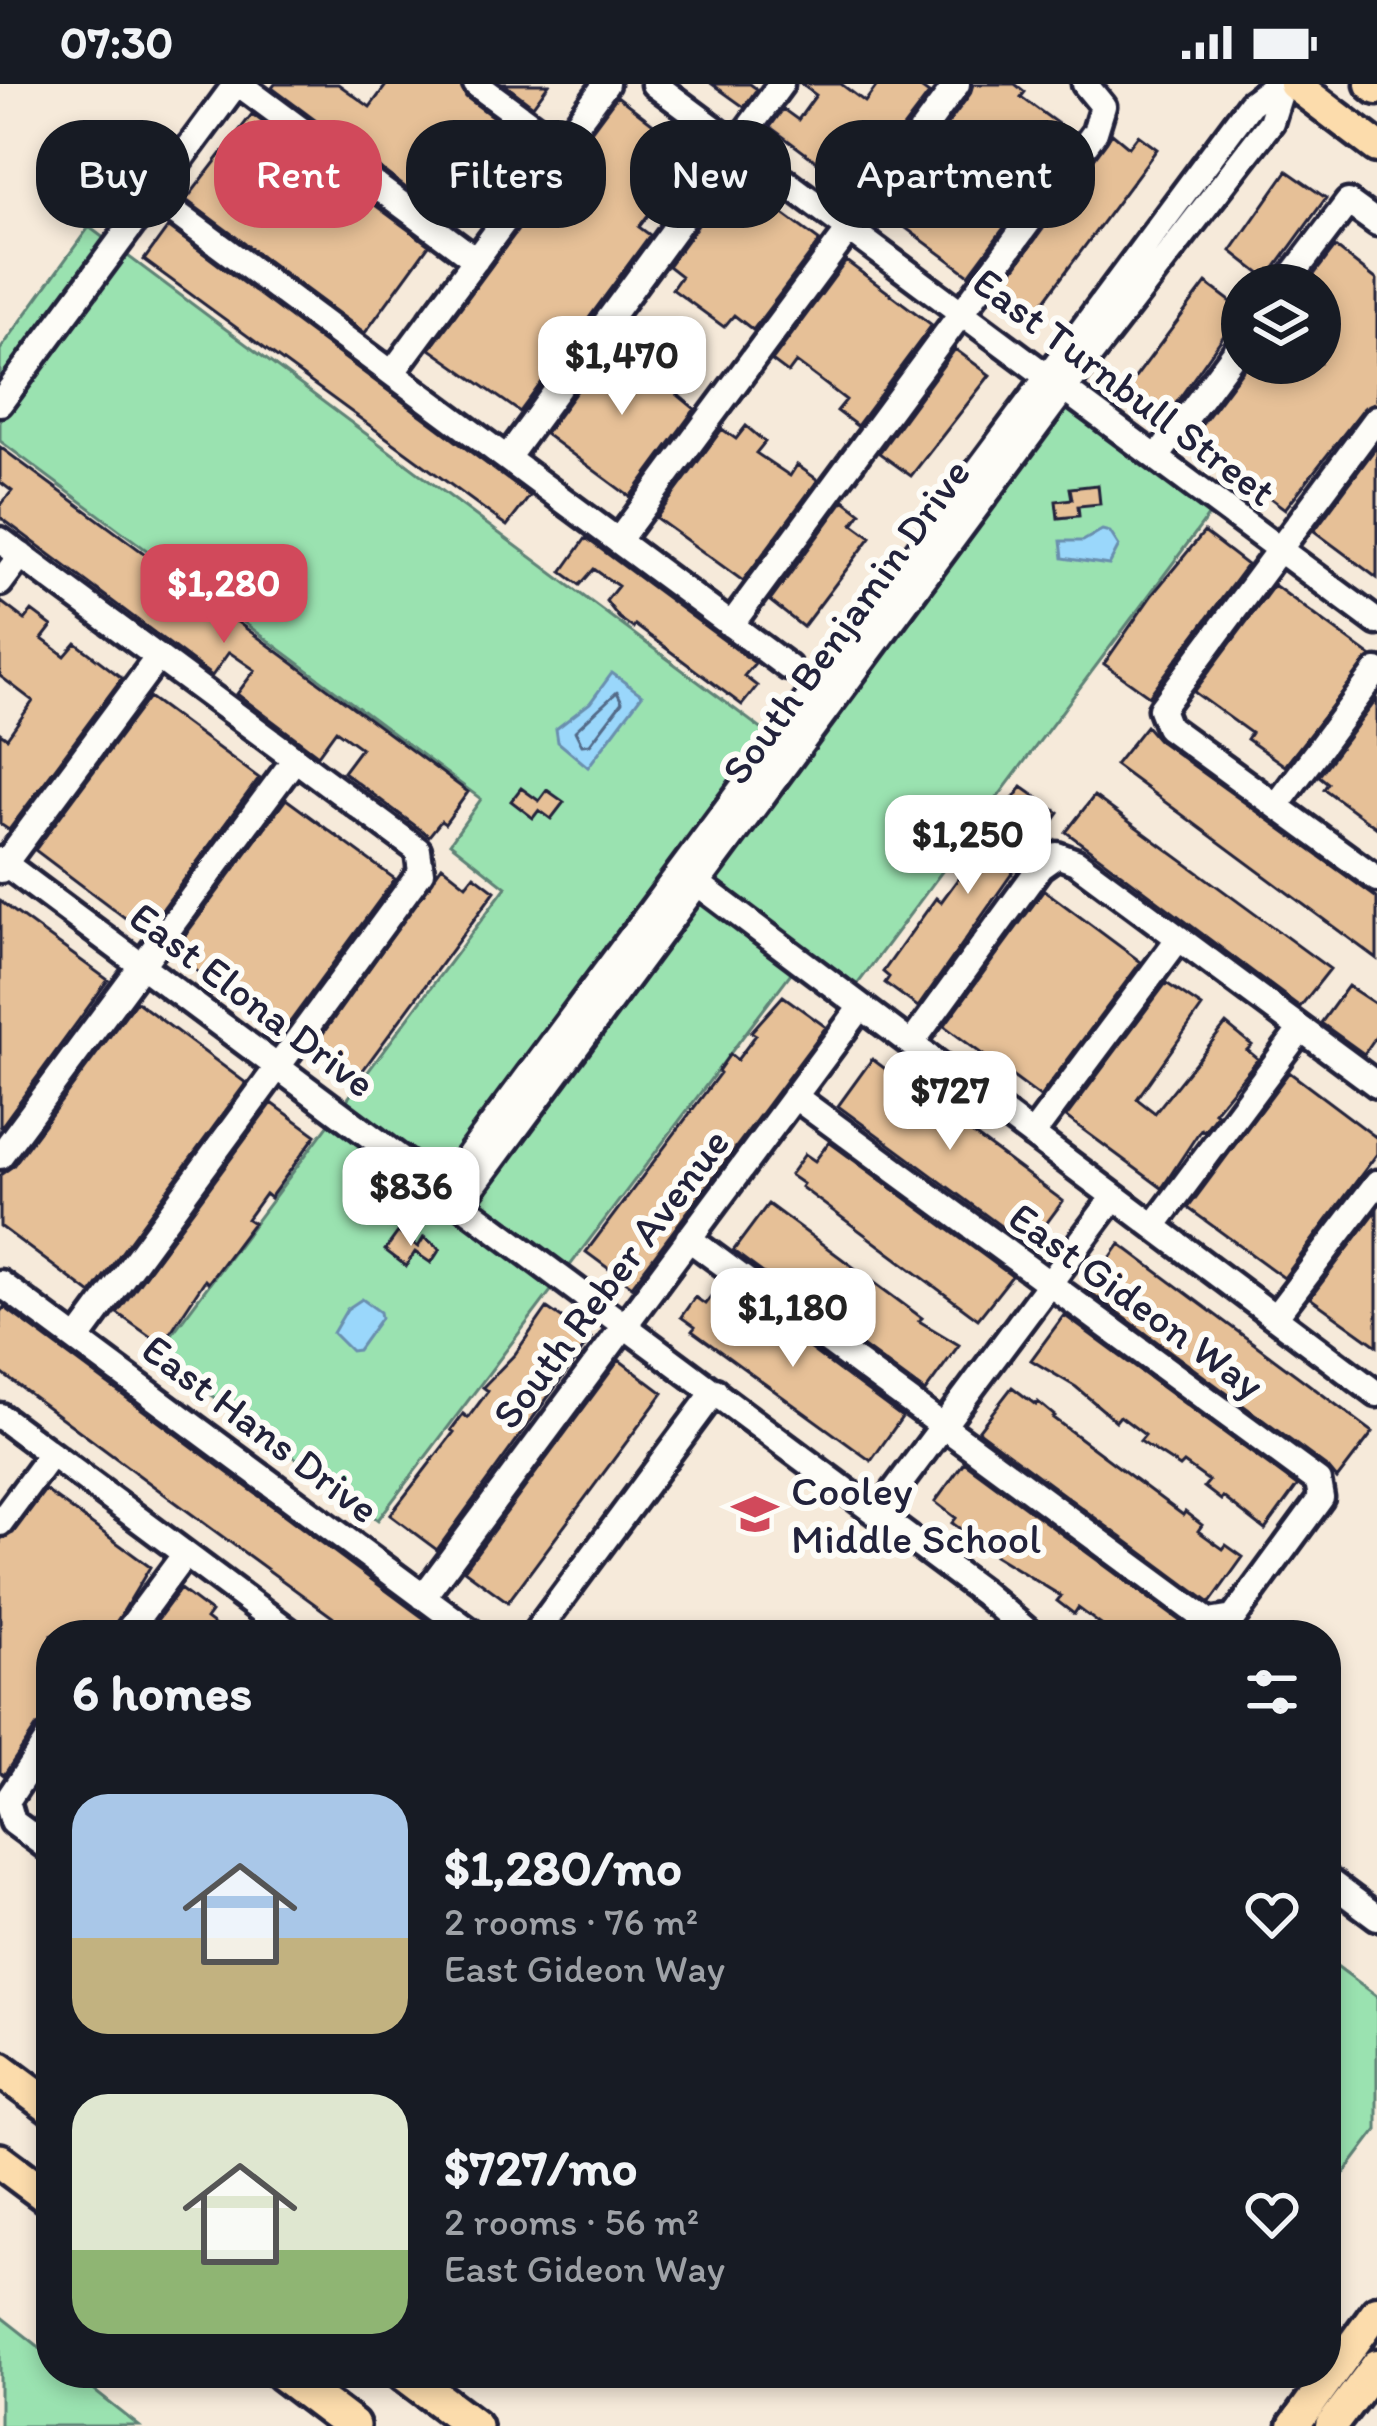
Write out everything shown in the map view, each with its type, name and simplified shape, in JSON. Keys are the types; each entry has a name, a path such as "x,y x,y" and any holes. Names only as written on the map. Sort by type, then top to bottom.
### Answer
{"highway":[{"path":"0,2069 36,2096"},
{"path":"0,2161 36,2188"},
{"path":"302,2388 352,2426"},
{"path":"424,2388 474,2426"}],"main road":[{"path":"1294,84 1377,146"},
{"path":"1341,2361 1377,2311"},
{"path":"1331,2426 1377,2365"},
{"path":"1294,2426 1321,2388"}],"street":[{"path":"190,147 237,84 476,260"},
{"path":"476,84 525,120"},
{"path":"579,120 606,84"},
{"name":"East Turnbull Street","path":"654,84 702,120"},
{"path":"755,120 782,84"},
{"path":"618,541 957,84"},
{"path":"731,625 1095,131 1103,106 1084,84"},
{"name":"South Benjamin Drive","path":"453,1195 1055,382 1250,104 1280,84"},
{"name":"East Turnbull Street","path":"791,186 1377,622"},
{"path":"1302,264 1348,202 1377,224"},
{"path":"190,223 788,667"},
{"path":"0,403 129,228"},
{"path":"392,373 500,228"},
{"path":"507,458 675,228"},
{"path":"1157,458 1221,371"},
{"path":"1377,418 1161,710 1168,727 1377,878"},
{"path":"0,583 10,547 418,850 422,872 77,1340"},
{"path":"2,864 158,657"},
{"path":"1276,806 1377,671"},
{"path":"0,1156 295,759"},
{"path":"911,1044 1040,867 1057,855 1076,862 1377,1085"},
{"name":"East Elona Drive","path":"2,864 625,1322 1017,1620"},
{"path":"690,879 1377,1394"},
{"path":"1032,1136 1179,938"},
{"name":"South Reber Avenue","path":"423,1597 861,1007"},
{"path":"1154,1226 1301,1029"},
{"name":"East Gideon Way","path":"794,1096 1318,1481 1321,1498 1233,1618 1221,1620"},
{"path":"1275,1317 1377,1183"},
{"path":"878,1513 1114,1197"},
{"path":"688,1238 942,1427"},
{"name":"East Hans Drive","path":"0,1283 454,1620"},
{"path":"545,1620 715,1391"},
{"path":"0,1416 274,1620"},
{"name":"East Gideon Way","path":"942,1427 1206,1620"},
{"path":"0,1523 51,1454"},
{"path":"136,1620 185,1554"},
{"path":"36,1758 7,1801 13,1822 36,1839"},
{"path":"1341,1891 1377,1917"}],"green space":[{"path":"90,228 768,734 1032,378 1212,511 857,985 809,949 378,1520 157,1354 506,887 450,843 481,799 0,441 0,350"},
{"path":"1341,1969 1377,1996 1377,2130 1341,2178"},
{"path":"0,2316 36,2344 36,2388 91,2388 139,2426 0,2426"}],"water":[{"path":"1102,530 1110,532 1119,546 1109,565 1063,558 1061,541 1083,541"},
{"path":"612,673 642,695 588,767 558,742 556,729 590,703"},
{"path":"362,1299 381,1318 358,1350 351,1351 333,1333 347,1309"}],"building":[{"path":"275,84 338,84 370,107 387,84 460,84 466,97 497,120 406,120 406,188 382,170 382,120 315,120 272,88"},
{"path":"504,84 549,84 533,106"},
{"path":"712,84 750,84 757,89 744,107"},
{"path":"801,84 841,84 865,102 878,84 915,84 929,94 909,120 815,120 815,160 791,143 791,120 775,120 783,109 798,120 816,95"},
{"path":"973,84 1015,84 1025,92 1021,97 1053,120 951,120"},
{"path":"617,96 648,120 630,120 630,228 650,235 520,412 430,349 519,228 606,228 606,120 599,120"},
{"path":"1112,133 1129,147 1138,135 1157,149 1030,320 996,294 1044,228 1095,228 1095,157"},
{"path":"214,164 214,221 190,203 190,195"},
{"path":"1287,171 1326,198 1278,264 1248,264 1231,251"},
{"path":"382,210 429,245 365,333 224,228 382,228"},
{"path":"791,220 820,241 753,330 734,315 724,327 672,289 681,276 668,266 696,228 791,228"},
{"path":"169,228 530,496 507,526 144,260"},
{"path":"906,228 1004,228 969,275"},
{"path":"1335,247 1377,280 1377,402 1364,408 1285,509 1191,439 1232,384 1341,384 1341,264 1322,264"},
{"path":"846,261 932,325 857,426 837,411 846,400 820,380 796,362 788,373 772,361"},
{"path":"1206,283 1221,294 1221,340 1164,420 1126,390"},
{"path":"619,333 634,345 626,356 659,381 668,369 687,384 678,395 695,409 630,497 545,434"},
{"path":"955,349 990,375 911,476 879,453"},
{"path":"746,426 765,442 756,453 790,476 797,465 818,480 743,581 656,518 722,429 736,439"},
{"path":"1377,446 1377,578 1314,531"},
{"path":"0,447 468,792 445,824 441,821 429,836 343,772 361,748 336,730 318,755 237,694 255,670 229,652 212,676 0,517 0,506 12,491 0,482"},
{"path":"1098,485 1100,504 1078,506 1079,516 1058,518 1056,501 1072,499 1070,488"},
{"path":"844,500 861,513 853,524 871,537 803,627 770,601"},
{"path":"1204,532 1247,565 1149,696 1104,664"},
{"path":"586,538 755,663 744,676 757,686 742,705 619,618 606,601 618,586 594,569 580,585 562,572"},
{"path":"1274,585 1371,656 1285,766 1247,739 1251,733 1194,692"},
{"path":"0,601 25,620 32,611 52,626 42,639 65,656 76,643 122,678 9,830 0,824 0,733 7,738 33,701 0,676"},
{"path":"149,697 259,778 145,933 35,850"},
{"path":"1377,699 1377,828 1324,789 1328,783 1319,776"},
{"path":"1146,726 1158,740 1377,898 1377,959 1115,765"},
{"path":"1022,787 1059,813 918,1007 885,983 889,977 883,972 936,898 941,902 966,868 962,865"},
{"path":"521,788 539,801 547,790 564,802 551,819 539,810 533,818 511,801"},
{"path":"1094,796 1330,969 1300,1007 1066,832"},
{"path":"286,799 395,879 282,1033 172,953"},
{"path":"442,866 466,885 474,875 495,891 355,1081 312,1049"},
{"path":"1044,890 1141,962 1040,1097 944,1026"},
{"path":"0,901 108,980 1,1127 0,1127"},
{"path":"1166,983 1202,1007 1137,1099 1155,1113 1226,1024 1252,1045 1247,1050 1258,1059 1201,1129 1162,1188 1066,1117"},
{"path":"1348,986 1377,1005 1377,1035 1364,1054 1321,1023"},
{"path":"783,996 826,1027 632,1286 586,1252 730,1054 737,1060 756,1035 751,1032"},
{"path":"136,1001 246,1083 91,1294 0,1226 0,1175 13,1166"},
{"path":"872,1059 1063,1201 1029,1247 838,1106"},
{"path":"1289,1072 1377,1138 1377,1154 1284,1278 1188,1208"},
{"path":"272,1103 316,1135 270,1198 265,1194 247,1219 253,1223 208,1283 205,1280 162,1345 117,1313"},
{"path":"829,1142 1012,1276 978,1319 790,1175 805,1154 815,1161"},
{"path":"768,1204 922,1318 919,1321 959,1345 925,1392 733,1251"},
{"path":"1377,1210 1377,1346 1310,1298"},
{"path":"398,1232 418,1247 424,1237 440,1249 431,1263 415,1252 406,1266 385,1250"},
{"path":"1120,1244 1373,1432 1337,1479 1087,1290"},
{"path":"721,1283 902,1417 871,1461 692,1331 695,1327 681,1317 695,1297 705,1304"},
{"path":"4,1307 427,1620 336,1620 0,1372 0,1312"},
{"path":"547,1308 591,1338 437,1550 390,1515"},
{"path":"1064,1315 1297,1486 1265,1530 1204,1487 1209,1481 1184,1463 1180,1467 1140,1441 1145,1435 1120,1416 1116,1421 1076,1387 1031,1360"},
{"path":"619,1360 663,1393 508,1602 464,1570"},
{"path":"1012,1387 1202,1525 1198,1531 1243,1557 1210,1603 978,1431"},
{"path":"964,1462 1179,1620 1094,1620 1078,1608 1074,1614 1057,1601 1061,1596 994,1555 998,1549 972,1530 969,1535 952,1523 956,1518 935,1502"},
{"path":"45,1490 150,1567 118,1620 36,1620 36,1727 4,1775 0,1772 0,1539 13,1533"},
{"path":"180,1589 211,1612 207,1620 157,1620"}],"place":[{"name":"Cooley Middle School","path":"755,1514"}]}
